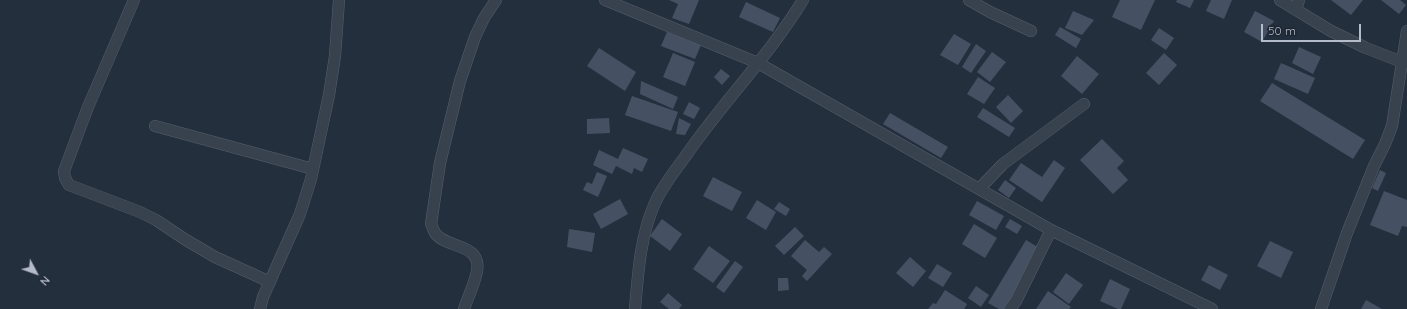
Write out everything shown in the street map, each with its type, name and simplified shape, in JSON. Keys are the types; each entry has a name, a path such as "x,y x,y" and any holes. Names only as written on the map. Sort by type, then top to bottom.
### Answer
{"street":[{"path":"134,0 88,107 64,171 65,178 69,185 140,212 215,256 270,282"},
{"path":"260,309 270,282 300,214 313,169 329,95 335,56 339,0"},
{"path":"464,309 477,271 477,261 473,253 446,241 435,234 431,224 440,162 460,81 475,37 484,18 496,0"},
{"path":"605,0 758,63 924,159 1051,230 1212,309"},
{"path":"635,309 641,250 654,204 668,180 691,148 716,114 789,23 803,0"},
{"path":"969,0 990,12 1031,31"},
{"path":"1280,0 1298,5 1331,31 1366,48 1402,62"},
{"path":"1322,309 1347,233 1392,126 1407,31"},
{"path":"979,189 1003,164 1084,104"},
{"path":"155,126 313,169"},
{"path":"1010,309 1051,230"}],"building":[{"path":"669,0 699,0 689,24 672,18 678,4"},
{"path":"1120,0 1155,0 1141,30 1112,17"},
{"path":"1177,0 1194,0 1190,8 1176,2"},
{"path":"1211,0 1232,0 1224,19 1206,11"},
{"path":"1331,0 1363,0 1351,15"},
{"path":"1381,0 1400,0 1406,5 1399,14"},
{"path":"746,2 780,18 773,32 739,17"},
{"path":"1073,11 1094,20 1082,35 1065,28"},
{"path":"1255,11 1274,21 1262,42 1244,32"},
{"path":"1060,27 1081,39 1076,48 1055,35"},
{"path":"1159,28 1174,38 1166,50 1151,40"},
{"path":"667,32 701,45 695,59 661,46"},
{"path":"954,34 971,44 958,65 940,55"},
{"path":"976,44 986,51 971,73 962,67"},
{"path":"1299,47 1321,57 1313,74 1292,63"},
{"path":"599,48 636,72 625,91 587,66"},
{"path":"992,52 1006,62 990,82 977,72"},
{"path":"673,53 695,62 685,86 663,77"},
{"path":"1164,53 1177,65 1159,85 1146,73"},
{"path":"1077,56 1099,74 1082,94 1061,76"},
{"path":"1281,63 1315,78 1308,94 1274,79"},
{"path":"721,69 730,76 722,85 714,77"},
{"path":"978,77 995,88 984,104 967,94"},
{"path":"641,81 678,97 673,109 640,94"},
{"path":"1272,83 1365,140 1353,159 1260,101"},
{"path":"1008,95 1023,111 1011,123 996,107"},
{"path":"632,96 678,112 671,131 625,115"},
{"path":"689,102 700,108 694,119 683,114"},
{"path":"983,108 1015,128 1009,137 977,117"},
{"path":"890,113 948,147 941,158 883,124"},
{"path":"609,118 610,133 587,134 587,119"},
{"path":"679,118 691,124 685,135 676,134"},
{"path":"1102,139 1124,161 1117,168 1128,180 1113,194 1080,160"},
{"path":"623,148 648,159 642,172 634,168 632,174 616,166 612,174 593,165 599,150 618,159"},
{"path":"1054,160 1065,168 1042,202 1009,180 1021,163 1042,177"},
{"path":"1380,170 1386,173 1378,191 1372,188"},
{"path":"597,172 607,176 598,197 583,190 587,182 592,184"},
{"path":"713,177 742,192 732,211 703,196"},
{"path":"1005,180 1016,188 1009,198 998,190"},
{"path":"1384,191 1407,200 1407,227 1402,226 1398,236 1370,225"},
{"path":"620,199 628,214 601,229 593,214"},
{"path":"757,200 776,212 766,230 746,218"},
{"path":"977,201 1004,216 996,230 969,215"},
{"path":"779,202 790,209 786,216 774,209"},
{"path":"662,219 682,234 670,251 650,236"},
{"path":"1010,219 1022,226 1017,234 1005,227"},
{"path":"974,224 997,238 985,258 962,244"},
{"path":"795,227 804,236 784,255 775,246"},
{"path":"569,229 595,233 592,252 567,247"},
{"path":"805,240 819,252 824,247 832,254 807,281 802,276 807,270 791,256"},
{"path":"1026,240 1041,249 1005,309 999,309 988,303"},
{"path":"1270,241 1293,252 1281,278 1257,266"},
{"path":"709,246 730,261 713,283 693,269"},
{"path":"910,257 926,271 913,287 896,273"},
{"path":"735,261 743,267 724,293 716,287"},
{"path":"937,264 952,273 943,287 928,278"},
{"path":"1209,265 1228,275 1220,290 1201,280"},
{"path":"1066,273 1083,285 1069,304 1053,292"},
{"path":"778,278 788,278 789,290 778,291"},
{"path":"1110,279 1130,289 1121,309 1100,301"},
{"path":"976,286 989,295 981,307 968,298"},
{"path":"945,290 967,304 964,309 928,309 933,303 936,304"},
{"path":"1048,291 1071,307 1069,309 1036,309"},
{"path":"668,293 682,305 679,309 669,309 660,302"},
{"path":"1366,300 1382,309 1361,309"}]}
